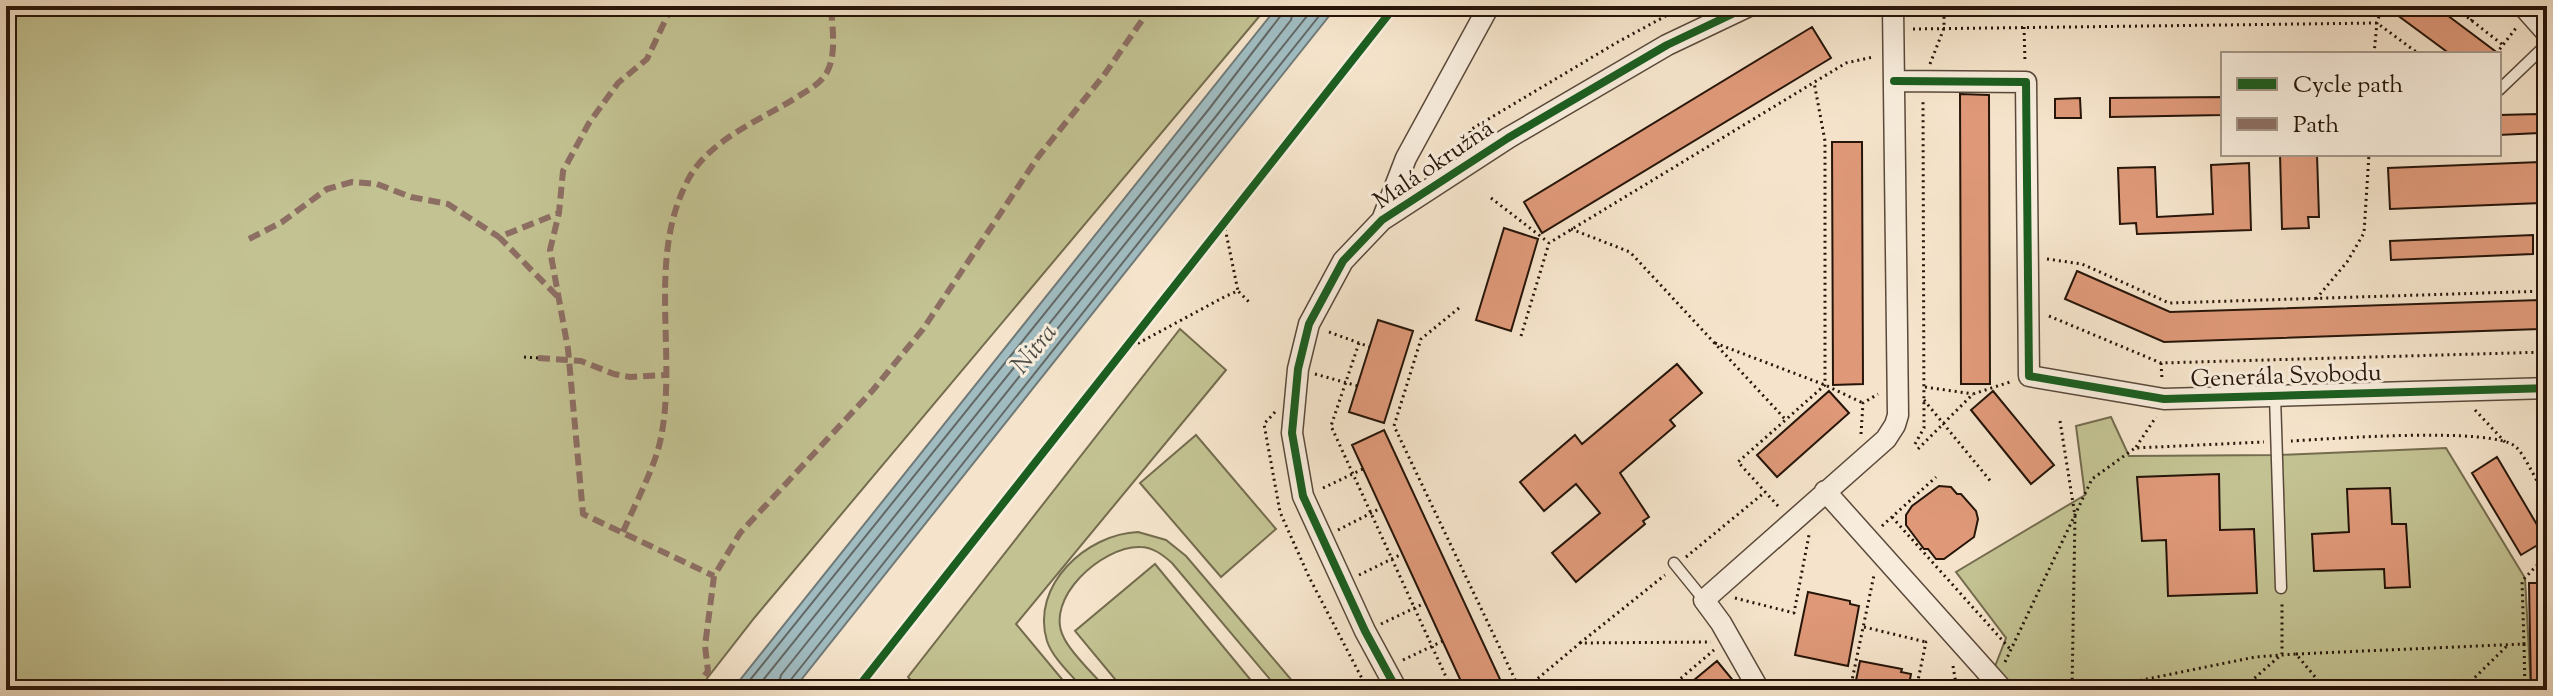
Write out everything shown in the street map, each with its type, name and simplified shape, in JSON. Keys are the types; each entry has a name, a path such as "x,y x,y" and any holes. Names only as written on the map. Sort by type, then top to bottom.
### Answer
{"street":[{"path":"1382,220 1406,158 1489,6"},
{"name":"Malá okružná","path":"1397,690 1365,631 1303,496 1292,433 1298,369 1309,324 1343,261 1382,220 1508,138 1667,45 1749,6"},
{"path":"1759,690 1721,623 1704,600 1886,439 1895,425 1898,381 1893,6"},
{"path":"2526,9 2547,33"},
{"path":"1894,81 2026,82 2029,376"},
{"name":"Generála Svobodu","path":"2029,376 2164,399 2547,388"},
{"path":"1820,496 1873,546 1999,686"}],"lane":[{"path":"2501,88 2547,44"},
{"path":"2275,396 2281,588"},
{"path":"1677,563 1704,600"}],"path":[{"path":"1469,149 1470,130 1684,6"},
{"path":"1944,6 1944,28 1923,81 1924,428 1917,446 1973,394 2029,376"},
{"path":"2374,52 2382,6"},
{"path":"2453,6 2503,45"},
{"path":"2471,21 2482,6"},
{"path":"2498,52 2526,9"},
{"path":"1893,30 2377,23 2416,52"},
{"path":"2024,27 2026,82"},
{"path":"1521,336 1549,243 1846,63 1894,52"},
{"path":"1792,521 1738,462 1825,385 1825,141 1814,82"},
{"path":"2316,299 2347,262 2364,233 2369,156"},
{"path":"1491,198 1549,243"},
{"path":"1214,235 1233,212"},
{"path":"1224,223 1238,291 1249,302"},
{"path":"1571,229 1630,252 1785,419"},
{"path":"2028,256 2082,264 2169,303 2547,291"},
{"path":"1122,352 1238,291"},
{"path":"2028,307 2161,363 2547,352"},
{"path":"1459,308 1421,339 1394,426 1522,690 1765,492"},
{"path":"1112,364 1141,329"},
{"path":"1322,329 1370,347"},
{"path":"1359,343 1331,426 1452,690"},
{"path":"1713,343 1825,385 1863,403"},
{"path":"524,357 538,358"},
{"path":"1310,372 1358,386"},
{"path":"1863,403 1898,381"},
{"path":"1924,386 1973,394"},
{"path":"2457,390 2505,442"},
{"path":"1999,686 2011,650 2092,479 2135,448 2153,425 2164,399"},
{"path":"1924,400 1992,483"},
{"path":"1860,461 1863,403"},
{"path":"2060,421 2075,516 2072,690"},
{"path":"2135,448 2445,434 2505,442 2516,447 2547,500"},
{"path":"1318,491 1363,469"},
{"path":"1850,690 1873,546 1892,517 1936,477"},
{"path":"1726,596 1794,613 1820,496"},
{"path":"1336,530 1381,508"},
{"path":"1892,517 2011,650"},
{"path":"1358,576 1402,554"},
{"path":"2525,690 2522,581 2541,561 2547,561"},
{"path":"2241,690 2282,654 2281,588"},
{"path":"1381,624 1425,603"},
{"path":"1862,627 1926,642"},
{"path":"1916,690 1926,642 1947,628"},
{"path":"1399,661 1443,641"},
{"path":"1580,643 1723,642 1667,690"},
{"path":"2462,690 2509,644"},
{"path":"2093,690 2282,654 2524,644"},
{"path":"2296,654 2326,690"},
{"path":"1459,690 1464,687"}],"shaded area":[{"path":"6,6 1268,6 755,617 698,690 6,690"},
{"path":"1180,329 1226,370 1016,624 1071,690 919,690 908,677"},
{"path":"2111,417 2129,456 2278,455 2446,448 2525,578 2531,690 2013,690 1994,669 2006,638 1956,572 2085,495 2076,426"},
{"path":"1196,435 1276,529 1221,577 1140,483"},
{"path":"1138,532 1166,540 1186,556 1300,690 1279,690 1172,563 1153,550 1140,547 1109,555 1094,565 1069,592 1062,607 1060,623 1064,638 1107,690 1084,690 1058,660 1047,641 1044,620 1047,601 1055,582 1082,553 1100,542"},
{"path":"1155,564 1259,690 1124,690 1075,631"}],"water":[{"name":"Nitra","path":"1278,6 1337,6 793,690 732,690"}],"building":[{"path":"2385,6 2435,6 2496,52 2447,52"},
{"path":"1812,27 1831,58 1542,233 1524,202"},
{"path":"1960,94 1989,95 1990,384 1961,384"},
{"path":"2221,97 2221,115 2110,117 2110,98"},
{"path":"2080,98 2081,118 2055,118 2055,99"},
{"path":"2539,114 2539,133 2501,135 2501,115"},
{"path":"1832,142 1862,142 1863,384 1833,385"},
{"path":"2280,156 2317,156 2319,217 2308,217 2309,228 2282,229"},
{"path":"2540,162 2541,203 2390,209 2388,168"},
{"path":"2249,163 2251,230 2137,234 2136,223 2120,224 2118,168 2155,167 2157,217 2213,214 2211,165"},
{"path":"1504,228 1538,239 1511,331 1476,320"},
{"path":"2533,235 2533,254 2391,260 2390,241"},
{"path":"2077,271 2170,312 2540,300 2540,329 2164,342 2065,299"},
{"path":"1378,320 1413,331 1384,423 1349,412"},
{"path":"1677,364 1702,393 1670,420 1675,426 1620,473 1649,517 1643,521 1645,524 1576,582 1552,553 1600,513 1576,484 1544,511 1520,482 1575,435 1582,444"},
{"path":"1829,391 1849,413 1777,477 1757,455"},
{"path":"1993,391 2054,465 2031,484 1971,410"},
{"path":"1384,430 1505,690 1465,690 1352,445"},
{"path":"2497,457 2546,540 2521,555 2472,473"},
{"path":"2219,474 2220,530 2254,529 2257,593 2168,596 2166,540 2142,541 2137,477"},
{"path":"1939,486 1951,487 1961,494 1976,511 1978,519 1974,537 1944,559 1936,559 1928,549 1924,549 1906,525 1906,515 1912,506"},
{"path":"2390,488 2392,524 2406,524 2410,587 2385,588 2384,569 2314,571 2312,534 2349,532 2347,489"},
{"path":"2529,583 2547,583 2547,690 2531,690"},
{"path":"1808,592 1850,601 1850,604 1859,606 1848,666 1795,655"},
{"path":"1717,661 1736,684 1728,690 1682,690"},
{"path":"1860,661 1902,669 1901,672 1911,674 1908,690 1854,690"}],"marked path":[{"path":"672,6 647,59 618,83 589,123 563,171 559,213 550,250 568,349 583,514 714,576"},
{"path":"723,6 733,12"},
{"path":"623,532 660,442 665,410 665,274 676,209 689,178 709,153 736,132 808,90 824,77 833,48 831,6"},
{"path":"694,690 708,671 705,646 714,576 740,533 873,390 923,329 1038,157 1104,75 1152,6"},
{"path":"249,239 282,222 327,189 352,182 377,184 411,197 448,204 499,237"},
{"path":"557,296 499,237 559,213"},
{"path":"538,358 581,361 630,377 666,375"}],"cycle path":[{"path":"856,690 1395,6"},
{"path":"1397,690 1365,631 1303,496 1292,433 1298,369 1309,324 1343,261 1382,220 1508,138 1667,45 1749,6"},
{"path":"1894,81 2026,82 2029,376 2164,399 2547,388"}]}
